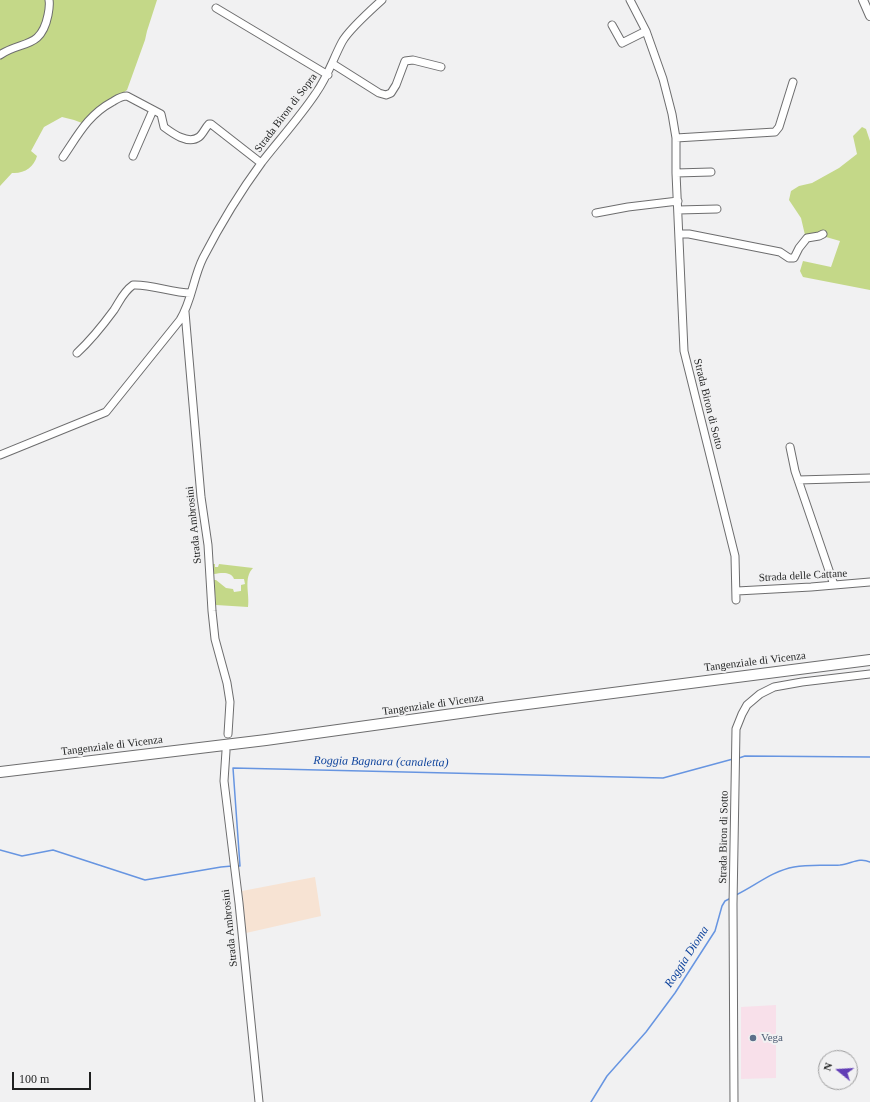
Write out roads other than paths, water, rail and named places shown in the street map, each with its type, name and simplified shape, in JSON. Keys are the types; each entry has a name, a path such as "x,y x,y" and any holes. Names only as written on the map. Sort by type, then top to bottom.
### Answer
{"highway":[{"name":"Tangenziale di Vicenza","path":"0,772 258,741 504,707 870,660"}],"main road":[{"path":"863,0 870,16"}],"street":[{"path":"0,55 36,39 42,32 47,20 50,3 49,0"},
{"name":"Strada Biron di Sopra","path":"185,312 194,278 221,223 261,163 317,93 328,75 336,53 343,40 382,0"},
{"name":"Strada Biron di Sotto","path":"630,0 646,31 663,79 672,114 676,138 676,173 684,351 735,556 736,600"},
{"name":"Strada Biron di Sopra","path":"216,8 328,75"},
{"path":"612,25 622,43 646,31"},
{"path":"333,64 379,94 386,95 391,93 396,85 405,61 413,60 441,67"},
{"path":"676,138 775,132 779,127 792,82"},
{"name":"Strada Biron di Sopra","path":"63,156 90,117 103,107 122,96 126,96 161,114 164,127 170,132 184,139 194,139 199,137 209,124 214,125 261,163"},
{"path":"133,156 153,110"},
{"path":"676,173 712,172"},
{"path":"596,213 620,208 678,201"},
{"path":"678,210 717,209"},
{"path":"679,234 689,234 780,252 789,258 794,258 798,248 807,238 823,234"},
{"path":"77,353 87,344 114,310 121,297 132,286 152,287 179,293 191,293"},
{"path":"0,455 106,412 185,312"},
{"name":"Strada Ambrosini","path":"185,312 201,497 208,545 215,639 227,683 230,702 228,734"},
{"path":"790,447 798,480 834,585"},
{"path":"798,480 870,478"},
{"name":"Strada delle Cattane","path":"736,590 870,582"},
{"name":"Strada Biron di Sotto","path":"734,1102 736,729 747,705 760,694 774,687 870,674"},
{"name":"Strada Ambrosini","path":"226,751 224,781 239,903 259,1102"}],"waterway":[{"name":"Roggia Bagnara (canaletta)","path":"739,758 745,756 870,757"},
{"name":"Roggia Bagnara (canaletta)","path":"236,866 240,866 233,768 663,778 733,759"},
{"name":"Roggia Bagnara (canaletta)","path":"0,850 22,856 53,850 145,880 232,866"},
{"name":"Roggia Dioma","path":"736,895 771,875 794,867 840,865 862,860 870,862"},
{"name":"Roggia Dioma","path":"591,1102 607,1076 646,1032 675,993 715,931 722,906 725,901 731,898"}],"place":[{"name":"Vega","path":"753,1038"}]}
